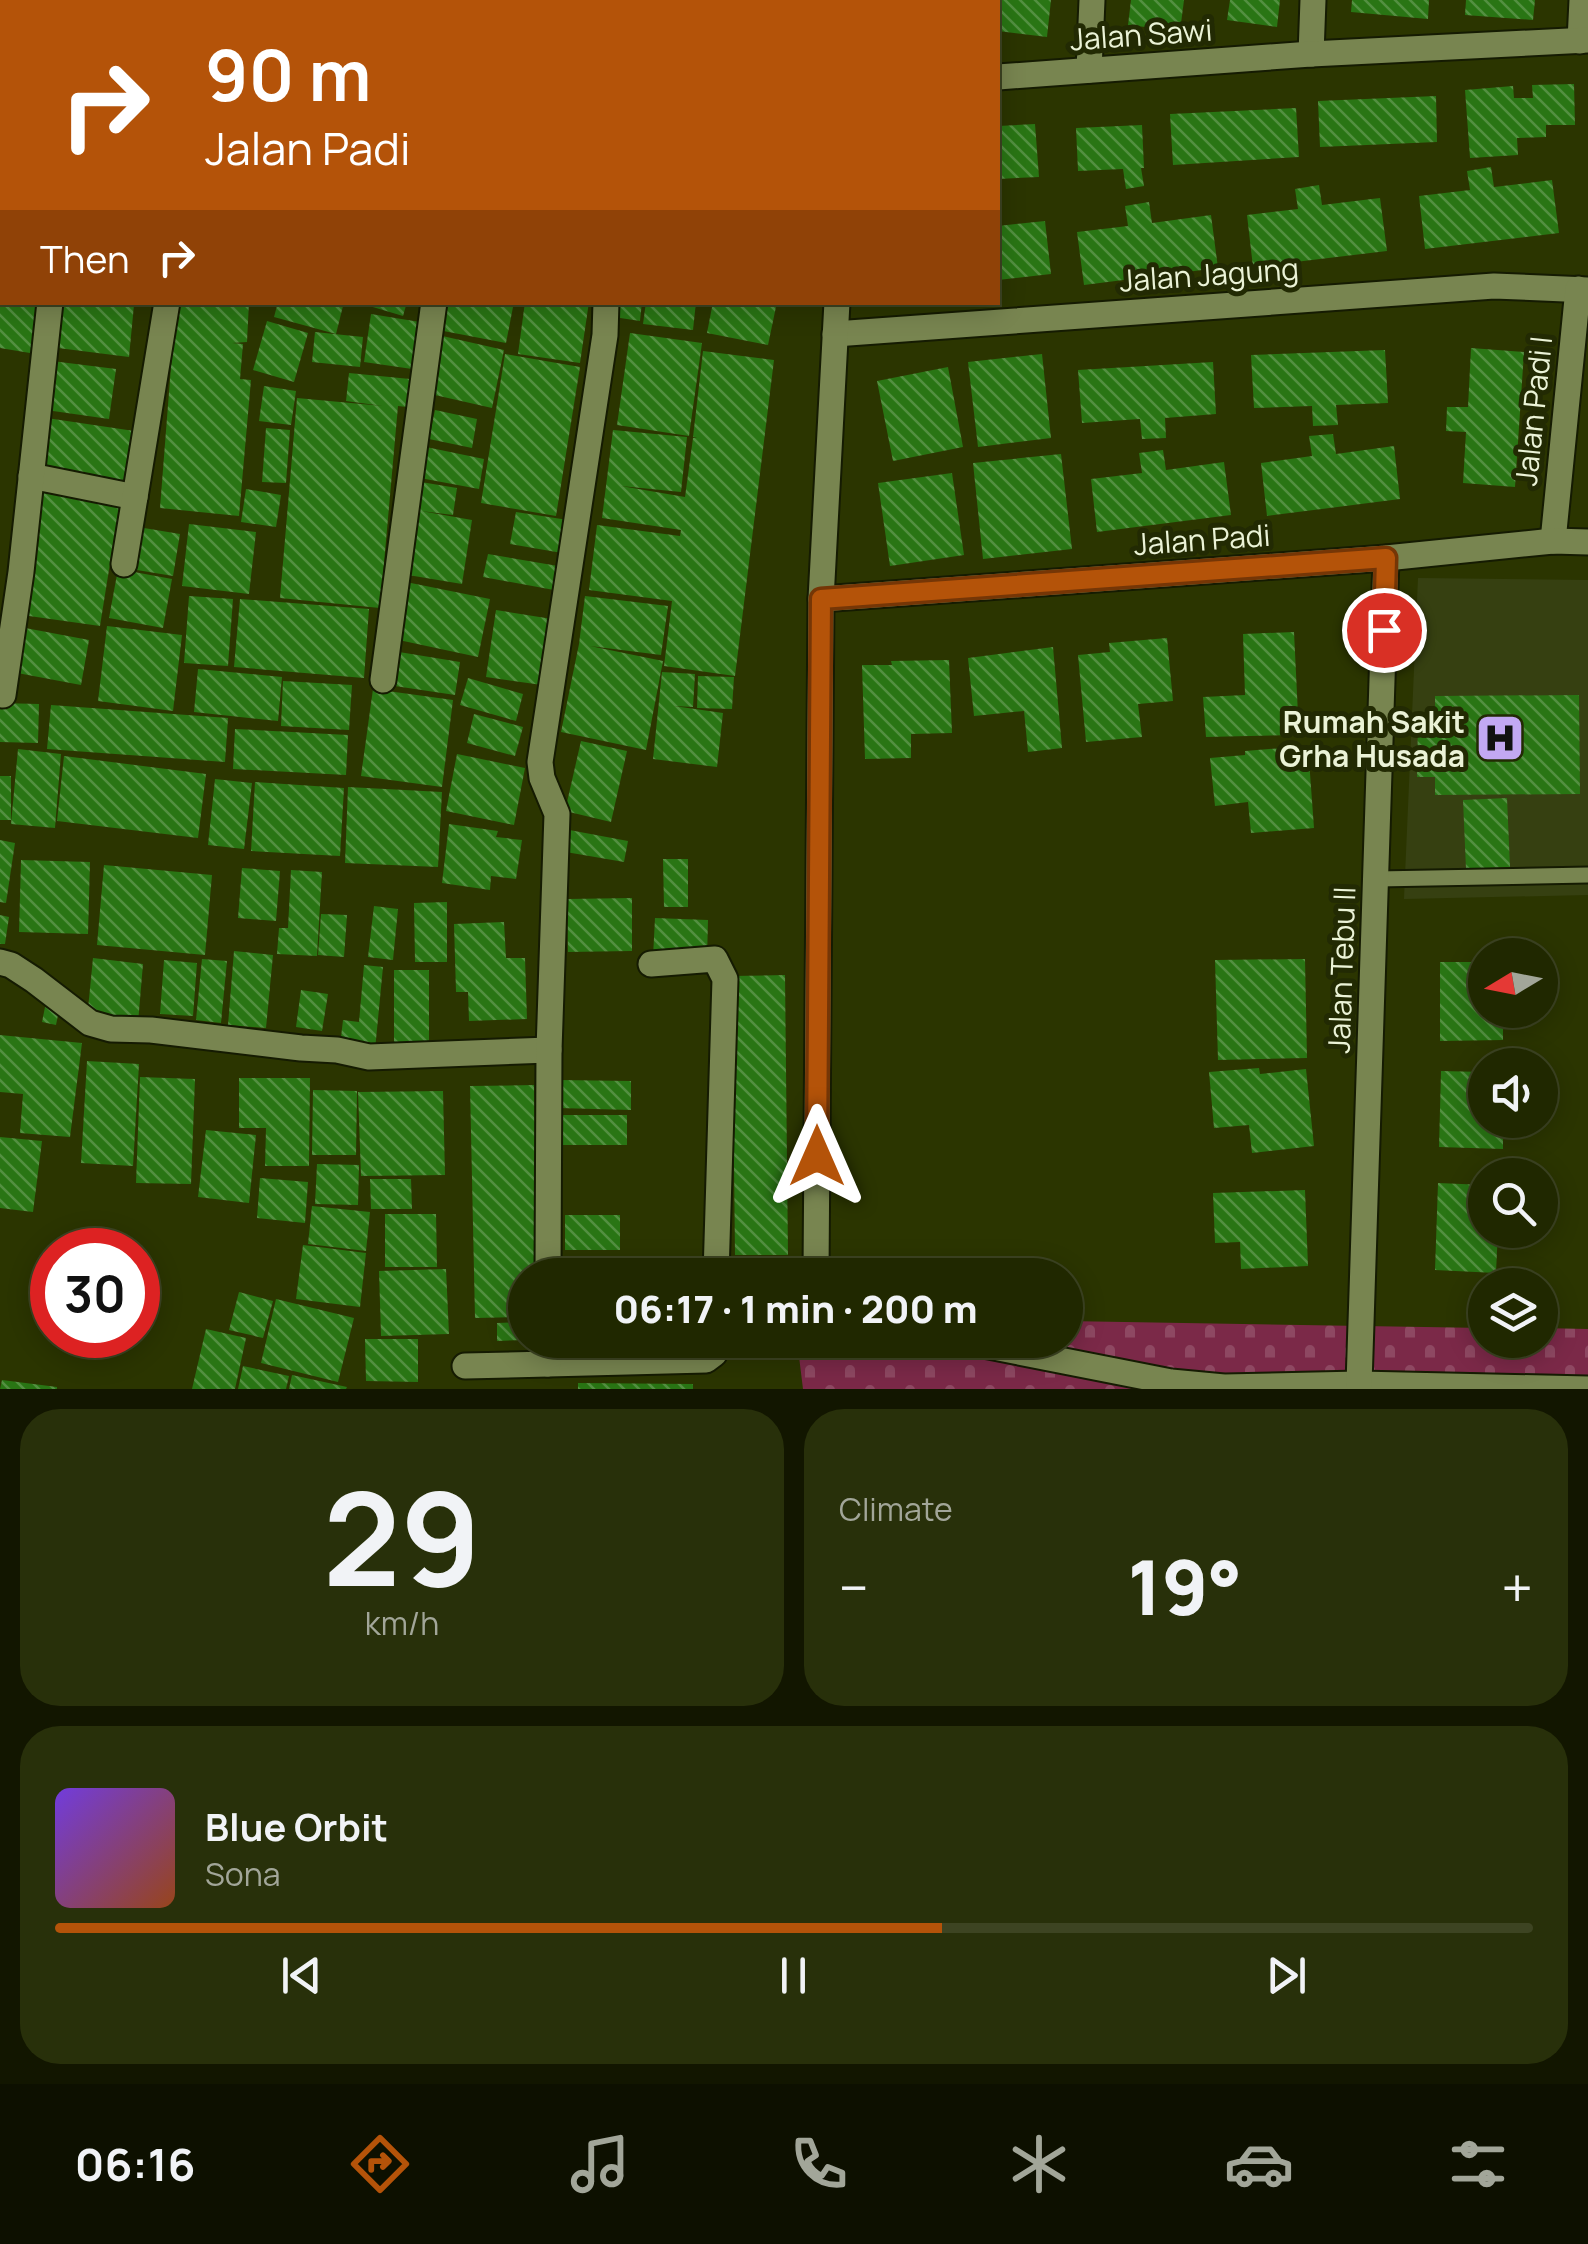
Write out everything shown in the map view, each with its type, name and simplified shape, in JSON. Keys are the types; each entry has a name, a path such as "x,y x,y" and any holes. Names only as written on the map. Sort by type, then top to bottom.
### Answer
{"street":[{"path":"1089,70 1092,0"},
{"path":"1311,54 1313,0"},
{"path":"1582,0 1584,40"},
{"name":"Jalan Sawi","path":"1000,77 1311,54 1584,40"},
{"name":"Jalan Jagung","path":"835,334 1494,286 1583,289"},
{"name":"Jalan Padi I","path":"1553,541 1583,289"},
{"path":"0,694 20,572 50,305"},
{"path":"124,564 167,305"},
{"path":"383,680 434,305"},
{"path":"548,1258 549,1050 557,814 547,795 540,762 605,335 606,305"},
{"path":"816,1258 821,599 837,305"},
{"path":"31,476 135,498"},
{"name":"Jalan Padi","path":"821,599 1386,558 1553,541 1588,542"},
{"name":"Jalan Tebu II","path":"1359,1384 1386,558"},
{"path":"650,964 715,958 725,980 717,1258"},
{"path":"0,962 34,980 90,1023 111,1030 151,1030 337,1050 369,1057 549,1050"},
{"path":"465,1366 512,1358"},
{"path":"666,1358 709,1358"},
{"path":"1049,1358 1170,1382 1224,1387 1359,1384 1588,1389"}],"lane":[{"path":"1377,879 1588,875"}],"shaded area":[{"name":"Rumah Sakit Grha Husada","path":"1418,578 1588,580 1588,895 1404,899"}],"green space":[{"path":"1083,1321 1468,1328 1468,1358 1558,1358 1558,1328 1588,1329 1588,1389 803,1389 799,1358 1083,1358"}],"building":[{"path":"1000,0 1051,0 1047,37 1000,31"},
{"path":"1131,0 1184,0 1180,31 1128,25"},
{"path":"1230,0 1280,0 1277,27 1227,20"},
{"path":"1352,0 1429,0 1428,19 1351,12"},
{"path":"1466,0 1535,0 1533,20 1465,15"},
{"path":"1574,84 1575,125 1546,125 1546,137 1517,138 1518,155 1470,158 1465,90 1513,86 1514,98 1533,98 1532,85"},
{"path":"1436,96 1437,142 1320,147 1318,101"},
{"path":"1296,108 1299,157 1173,165 1170,114"},
{"path":"1035,124 1039,177 1000,179 1000,126"},
{"path":"1142,125 1144,186 1126,189 1123,169 1078,171 1076,128"},
{"path":"1491,167 1494,187 1552,180 1559,233 1425,249 1419,196 1470,190 1467,171"},
{"path":"1319,185 1322,205 1380,198 1387,251 1253,267 1247,215 1298,209 1295,189"},
{"path":"1149,202 1152,223 1211,215 1218,268 1084,285 1077,232 1128,226 1125,206"},
{"path":"1045,221 1051,274 1000,280 1000,226"},
{"path":"0,305 44,305 36,354 0,348"},
{"path":"64,305 134,305 129,357 58,348"},
{"path":"176,305 249,305 247,342 232,343 243,344 240,379 251,380 239,516 160,508"},
{"path":"277,305 343,305 336,334 274,317"},
{"path":"366,305 406,305 403,316"},
{"path":"438,305 513,305 506,343 433,329"},
{"path":"525,305 589,305 580,363 518,354"},
{"path":"609,305 642,305 640,321 607,316"},
{"path":"646,305 696,305 693,330 643,324"},
{"path":"712,305 776,305 768,345 707,333"},
{"path":"371,314 426,323 419,370 364,362"},
{"path":"267,321 308,333 294,382 253,370"},
{"path":"315,332 363,337 360,367 312,362"},
{"path":"630,333 702,343 689,436 617,425"},
{"path":"438,335 504,350 492,408 426,393"},
{"path":"1471,348 1524,352 1515,487 1463,483 1466,432 1446,431 1447,407 1468,407"},
{"path":"1385,350 1388,403 1336,405 1338,425 1313,426 1312,406 1254,408 1251,355"},
{"path":"703,351 774,360 735,676 664,666 672,601 589,590 597,525 680,536 681,530 602,518 613,430 687,437 681,492 621,486 685,497 693,438 697,437 693,437"},
{"path":"505,354 580,367 556,516 481,503"},
{"path":"1042,354 1051,438 978,447 968,362"},
{"path":"52,361 116,369 109,419 46,410"},
{"path":"1213,362 1216,414 1165,418 1166,438 1142,439 1140,419 1082,423 1078,370"},
{"path":"948,367 963,447 893,461 877,381"},
{"path":"349,373 410,379 407,407 398,406 380,608 280,598 297,398 383,406 346,401"},
{"path":"264,386 296,391 291,425 259,421"},
{"path":"435,410 477,419 472,448 429,439"},
{"path":"40,417 141,432 133,483 32,467"},
{"path":"266,428 290,430 286,483 262,482"},
{"path":"1333,434 1336,454 1394,446 1400,499 1267,516 1261,463 1312,456 1309,436"},
{"path":"426,447 484,459 479,489 420,478"},
{"path":"1163,450 1166,470 1224,462 1231,515 1097,532 1091,479 1142,473 1139,453"},
{"path":"1061,454 1072,549 983,559 973,463"},
{"path":"952,473 964,555 890,566 878,483"},
{"path":"421,482 457,488 453,515 421,511 472,520 462,584 402,574"},
{"path":"246,489 281,495 276,527 241,522"},
{"path":"39,491 120,501 100,626 22,615"},
{"path":"516,512 568,520 562,553 510,544"},
{"path":"189,524 256,532 249,594 182,586"},
{"path":"138,527 180,534 173,576 131,569"},
{"path":"488,554 558,566 554,590 483,577"},
{"path":"118,569 172,579 163,628 109,618"},
{"path":"406,582 490,599 478,657 394,639"},
{"path":"189,596 233,599 228,666 184,663"},
{"path":"585,596 668,606 661,655 590,646 663,661 646,750 561,732"},
{"path":"240,599 369,609 364,678 234,667"},
{"path":"496,610 552,619 542,685 486,677"},
{"path":"107,626 182,635 173,711 98,701"},
{"path":"20,627 89,640 81,685 12,672"},
{"path":"1294,632 1299,735 1206,737 1203,697 1245,695 1243,634"},
{"path":"1167,638 1173,701 1138,704 1142,737 1086,742 1078,655 1110,652 1109,643"},
{"path":"1053,647 1062,748 1028,752 1024,711 974,716 968,658"},
{"path":"393,651 460,662 455,695 388,685"},
{"path":"949,660 952,733 911,734 911,758 865,759 862,665"},
{"path":"198,669 282,677 278,721 194,712"},
{"path":"662,672 695,674 693,707 674,706 723,713 717,767 653,759"},
{"path":"698,676 734,677 732,709 697,708"},
{"path":"468,678 523,694 516,721 460,705"},
{"path":"283,681 352,685 349,730 281,726"},
{"path":"373,689 453,700 442,787 361,776"},
{"path":"1579,695 1580,794 1435,795 1435,777 1417,777 1418,719 1435,719 1435,696"},
{"path":"0,703 39,704 38,743 0,742"},
{"path":"51,705 228,718 225,762 47,749"},
{"path":"474,714 523,727 515,756 467,743"},
{"path":"235,729 348,735 346,775 233,769"},
{"path":"581,741 627,751 611,822 565,811"},
{"path":"1308,746 1314,828 1251,833 1248,802 1215,806 1210,758"},
{"path":"18,749 61,754 55,828 11,824"},
{"path":"457,754 525,768 514,825 446,811"},
{"path":"64,756 206,774 198,838 57,821"},
{"path":"0,776 11,776 11,820 0,820"},
{"path":"215,779 252,783 244,849 208,845"},
{"path":"255,782 344,788 340,856 251,851"},
{"path":"348,787 442,792 438,867 345,863"},
{"path":"1507,798 1510,867 1466,869 1463,800"},
{"path":"449,824 498,831 496,837 522,840 516,879 491,876 490,890 442,883"},
{"path":"564,829 628,841 624,862 560,851"},
{"path":"0,840 15,843 6,903 0,902"},
{"path":"663,859 688,859 688,907 664,907"},
{"path":"21,860 90,862 88,934 19,932"},
{"path":"104,865 212,875 205,955 97,945"},
{"path":"242,868 280,871 276,921 238,918"},
{"path":"291,870 322,872 317,956 277,954 279,928 288,928"},
{"path":"632,898 632,951 568,952 567,899"},
{"path":"447,902 447,962 415,962 414,903"},
{"path":"374,906 398,909 393,960 368,957"},
{"path":"321,914 347,915 344,957 318,955"},
{"path":"0,915 9,917 5,944 0,944"},
{"path":"655,918 708,920 707,959 653,957"},
{"path":"504,922 506,958 525,958 527,1019 469,1021 468,992 456,992 454,924"},
{"path":"234,951 273,955 266,1028 228,1025"},
{"path":"93,958 143,964 138,1023 87,1019"},
{"path":"202,959 227,961 221,1023 196,1020"},
{"path":"1305,959 1307,1058 1218,1060 1215,960"},
{"path":"164,960 197,963 193,1016 160,1014"},
{"path":"1440,962 1468,962 1468,1028 1503,1028 1503,1040 1440,1041"},
{"path":"364,965 383,967 375,1050 340,1046 343,1020 359,1022"},
{"path":"394,970 429,970 429,1048 394,1048"},
{"path":"785,975 788,1255 735,1255 732,976"},
{"path":"301,990 328,994 322,1031 296,1027"},
{"path":"45,1007 59,1010 56,1025 42,1022"},
{"path":"0,1035 82,1043 70,1137 20,1133 23,1094 0,1092"},
{"path":"87,1061 139,1064 133,1166 81,1163"},
{"path":"1259,1068 1260,1074 1306,1069 1314,1146 1252,1153 1249,1125 1214,1128 1209,1072"},
{"path":"1441,1071 1468,1072 1468,1138 1503,1138 1503,1149 1439,1147"},
{"path":"140,1077 195,1079 191,1184 136,1183"},
{"path":"239,1078 310,1078 309,1166 265,1166 266,1128 239,1128"},
{"path":"559,1080 631,1081 631,1110 558,1108"},
{"path":"534,1085 538,1258 508,1258 508,1317 475,1318 470,1086"},
{"path":"313,1090 357,1091 356,1155 312,1155"},
{"path":"443,1091 445,1175 361,1176 358,1092"},
{"path":"559,1115 627,1115 627,1145 559,1145"},
{"path":"206,1130 256,1135 249,1203 198,1197"},
{"path":"0,1137 42,1141 33,1212 0,1208"},
{"path":"317,1164 359,1165 358,1205 315,1204"},
{"path":"260,1178 308,1182 305,1223 257,1218"},
{"path":"370,1179 411,1179 412,1209 371,1209"},
{"path":"1438,1183 1468,1184 1468,1248 1497,1248 1496,1268 1435,1270"},
{"path":"1305,1190 1308,1266 1241,1269 1240,1242 1215,1243 1213,1193"},
{"path":"312,1206 370,1212 366,1251 308,1244"},
{"path":"385,1214 436,1214 437,1267 385,1267"},
{"path":"565,1215 620,1215 620,1250 565,1250"},
{"path":"303,1245 366,1253 360,1307 296,1299"},
{"path":"446,1269 449,1334 381,1336 379,1271"},
{"path":"239,1292 273,1301 263,1338 229,1330"},
{"path":"276,1299 354,1318 338,1382 261,1363"},
{"path":"497,1323 508,1323 508,1341 497,1341"},
{"path":"206,1329 246,1338 235,1389 192,1389"},
{"path":"365,1339 418,1339 418,1382 366,1381"},
{"path":"243,1366 289,1376 286,1389 238,1389"},
{"path":"292,1375 347,1387 289,1389"},
{"path":"2,1380 57,1387 57,1389 0,1389"},
{"path":"578,1383 693,1384 693,1389 578,1389"}],"place":[{"name":"Rumah Sakit Grha Husada","path":"1500,738"}],"route":[{"path":"817,1156 821,599 1386,558 1384,630"}]}
